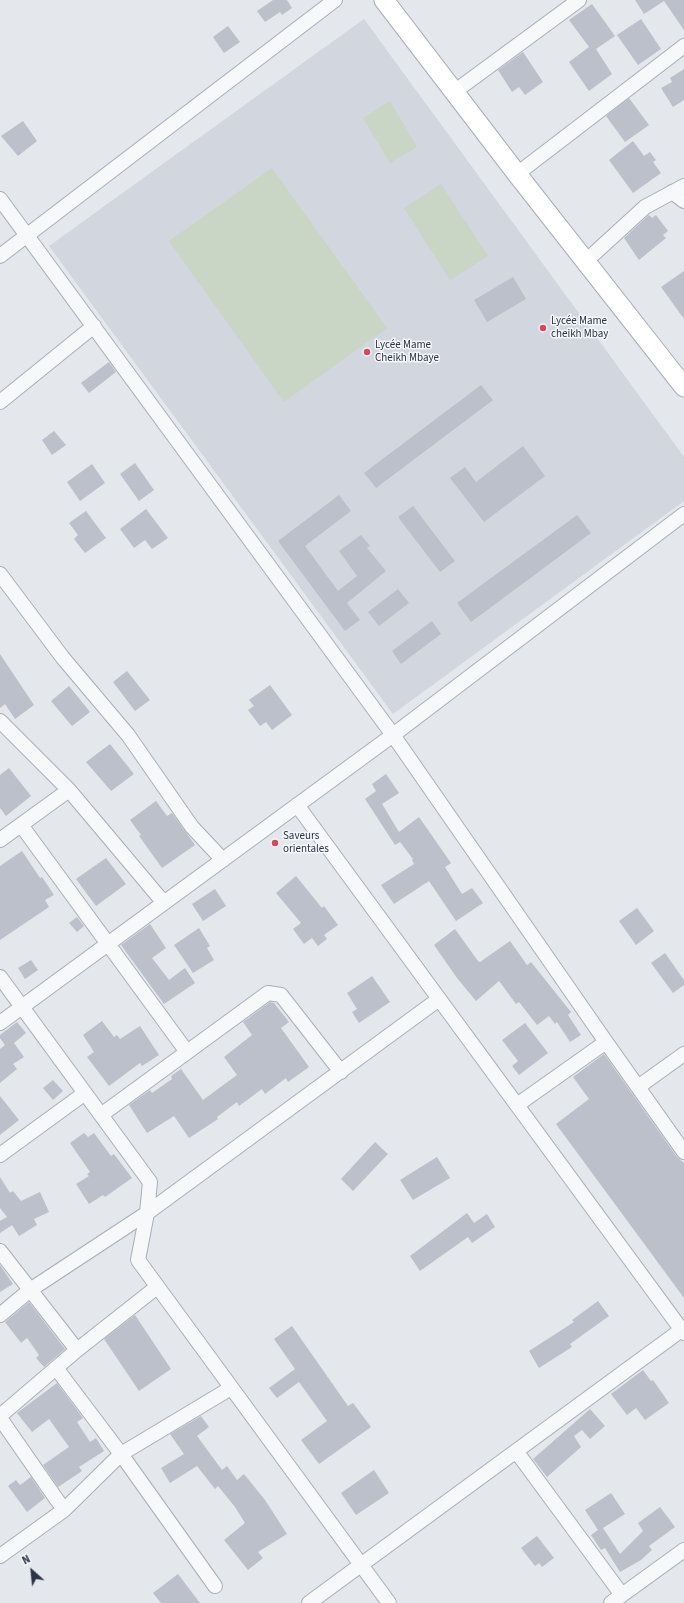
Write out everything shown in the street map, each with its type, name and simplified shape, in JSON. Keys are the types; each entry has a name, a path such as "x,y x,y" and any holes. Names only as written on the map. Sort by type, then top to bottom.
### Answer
{"main road":[{"path":"384,0 517,174 684,387"}],"street":[{"path":"0,256 335,0"},
{"path":"454,92 579,0"},
{"path":"517,174 684,46"},
{"path":"586,261 645,207 678,189 684,201"},
{"path":"0,199 393,735 684,1152"},
{"path":"0,402 94,326"},
{"path":"0,1023 393,735 684,514"},
{"path":"0,574 63,658 128,735 192,827 223,860"},
{"path":"0,721 68,790 164,904"},
{"path":"0,840 68,790"},
{"path":"297,805 683,1330 309,1603"},
{"path":"21,825 188,1052"},
{"path":"0,978 150,1182 147,1213 138,1260 389,1603"},
{"path":"101,1115 268,993 281,995 341,1072"},
{"path":"0,1315 30,1290 147,1213 439,999"},
{"path":"517,1105 606,1042"},
{"path":"638,1087 684,1054"},
{"path":"0,1155 85,1093"},
{"path":"0,1251 77,1350"},
{"path":"64,1510 0,1417 77,1350 157,1287"},
{"path":"56,1368 121,1454 214,1586"},
{"path":"0,1556 64,1510 121,1454 231,1388"},
{"path":"516,1451 616,1599 684,1550"}],"shaded area":[{"name":"Lycée Mame Cheikh Mbaye","path":"364,19 684,457 684,501 393,714 49,246"}],"green space":[{"path":"390,101 417,147 390,163 363,118"},
{"path":"272,168 387,328 284,402 169,241"},
{"path":"441,184 488,256 450,280 404,208"}],"building":[{"path":"273,0 287,0 292,8 282,15 280,12 265,22 257,11"},
{"path":"635,0 684,0 684,30 664,1 644,14"},
{"path":"592,4 615,36 596,49 612,74 589,91 569,62 589,47 569,20"},
{"path":"641,19 661,49 638,65 617,35"},
{"path":"228,26 240,42 224,53 213,37"},
{"path":"523,52 543,82 525,95 519,87 512,92 498,70"},
{"path":"684,69 684,100 673,107 661,88 672,82 670,78"},
{"path":"629,98 649,125 625,142 606,116"},
{"path":"23,121 37,141 18,156 1,136"},
{"path":"633,141 644,156 650,152 656,160 653,162 661,173 633,193 609,160"},
{"path":"649,215 652,218 656,215 668,231 663,235 666,238 639,260 624,238"},
{"path":"684,271 684,319 661,287"},
{"path":"513,277 526,299 487,322 474,300"},
{"path":"109,362 116,372 89,393 81,383"},
{"path":"481,385 493,400 376,488 364,473"},
{"path":"54,431 66,445 52,455 42,440"},
{"path":"523,446 545,476 484,522 450,478 465,467 476,482"},
{"path":"135,463 154,490 139,501 120,474"},
{"path":"92,464 105,483 80,501 67,482"},
{"path":"339,495 351,511 305,546 338,591 357,576 339,551 361,535 370,546 367,548 386,571 347,603 360,620 345,631 278,541"},
{"path":"413,506 455,561 440,572 398,517"},
{"path":"146,509 168,538 152,549 145,540 134,548 120,529"},
{"path":"86,511 106,538 85,553 74,539 78,535 69,523"},
{"path":"577,515 591,533 471,622 457,603"},
{"path":"398,589 409,603 379,626 368,612"},
{"path":"432,621 441,634 401,664 392,651"},
{"path":"0,654 34,705 15,719 5,704 0,708"},
{"path":"127,671 150,700 135,711 113,682"},
{"path":"270,685 292,715 272,730 266,722 260,726 248,710 254,706 249,700"},
{"path":"69,686 90,712 72,726 51,701"},
{"path":"110,744 134,774 111,791 86,762"},
{"path":"9,768 31,796 6,816 0,808 0,775"},
{"path":"386,774 399,793 382,804 399,832 419,817 451,863 445,867 462,894 472,888 483,903 456,921 429,881 394,904 381,885 414,864 413,859 400,842 395,845 365,799 376,791 372,784"},
{"path":"156,801 167,816 172,813 195,845 162,868 139,836 141,835 130,820"},
{"path":"22,851 40,878 42,877 54,895 45,900 49,907 0,940 0,866"},
{"path":"106,858 126,884 96,906 76,879"},
{"path":"296,876 322,908 324,906 338,925 324,935 327,939 318,946 312,938 304,944 293,929 301,923 276,893"},
{"path":"215,889 226,906 203,921 192,904"},
{"path":"637,908 654,931 636,945 619,921"},
{"path":"77,917 84,926 77,932 69,923"},
{"path":"150,924 166,948 152,958 169,980 185,968 195,983 164,1004 121,945"},
{"path":"199,928 210,946 207,948 214,960 193,973 174,945"},
{"path":"455,929 480,962 510,941 527,965 531,962 571,1012 568,1015 581,1035 570,1042 557,1022 555,1024 549,1016 537,1025 519,1002 516,1004 499,981 476,1001 457,978 434,945"},
{"path":"665,953 684,980 684,985 673,993 651,963"},
{"path":"31,960 38,970 25,979 18,968"},
{"path":"372,976 390,1002 359,1023 352,1012 357,1009 347,993"},
{"path":"270,1002 274,1003 289,1022 281,1028 309,1067 288,1082 286,1078 265,1094 262,1089 239,1106 237,1102 217,1117 218,1119 189,1138 174,1116 147,1133 129,1105 150,1090 152,1093 172,1079 171,1076 181,1069 203,1100 237,1075 224,1057 252,1035 243,1022"},
{"path":"102,1021 114,1037 117,1035 120,1039 140,1026 159,1055 142,1066 140,1063 109,1086 87,1057 94,1052 83,1035"},
{"path":"17,1022 26,1033 14,1043 24,1057 13,1064 17,1069 0,1083 0,1049 5,1045 0,1038 0,1035"},
{"path":"525,1023 548,1053 519,1075 512,1066 518,1061 502,1040"},
{"path":"604,1054 677,1157 684,1163 684,1298 556,1124 589,1099 573,1077"},
{"path":"53,1080 63,1091 53,1100 43,1088"},
{"path":"0,1096 19,1120 0,1135"},
{"path":"84,1133 88,1137 94,1133 111,1156 114,1154 132,1178 105,1197 103,1195 89,1204 76,1184 89,1176 87,1174 90,1172 70,1143"},
{"path":"375,1142 388,1154 353,1191 341,1179"},
{"path":"437,1157 450,1178 413,1200 400,1180"},
{"path":"0,1177 10,1193 13,1191 21,1201 40,1192 49,1212 34,1219 37,1225 19,1236 12,1225 0,1233 0,1221 7,1217 0,1208"},
{"path":"467,1213 474,1223 487,1214 495,1227 472,1243 468,1237 420,1271 410,1256"},
{"path":"0,1265 13,1284 0,1292"},
{"path":"598,1301 609,1316 570,1344 572,1347 539,1368 529,1351 574,1322 572,1320"},
{"path":"29,1302 65,1349 44,1367 36,1358 39,1355 27,1338 21,1343 5,1322"},
{"path":"135,1315 171,1369 139,1391 104,1339"},
{"path":"292,1326 348,1406 353,1403 371,1427 319,1464 301,1440 327,1421 299,1382 277,1398 269,1388 295,1369 274,1339"},
{"path":"643,1370 651,1381 653,1380 669,1403 645,1420 636,1408 627,1415 611,1394"},
{"path":"57,1383 83,1418 77,1422 90,1442 96,1438 104,1451 79,1467 82,1471 58,1487 43,1465 69,1447 49,1419 32,1432 17,1413"},
{"path":"590,1409 605,1426 590,1439 582,1430 574,1436 581,1447 547,1477 533,1459"},
{"path":"201,1416 209,1427 197,1436 222,1470 227,1466 237,1480 244,1474 265,1500 287,1534 258,1552 263,1558 248,1570 224,1540 245,1523 235,1507 218,1486 215,1489 197,1466 170,1483 161,1468 184,1454 170,1434"},
{"path":"374,1470 389,1493 356,1515 341,1493"},
{"path":"31,1477 45,1498 27,1512 8,1486 16,1480 20,1485"},
{"path":"611,1493 625,1514 603,1528 620,1554 643,1531 638,1523 660,1507 675,1527 649,1546 652,1550 641,1560 620,1572 605,1548 601,1550 591,1535 598,1530 585,1510"},
{"path":"537,1536 554,1558 542,1567 539,1563 535,1566 521,1548"},
{"path":"178,1574 200,1603 161,1603 153,1593"}],"place":[{"name":"Lycée Mame cheikh Mbay","path":"543,328"},
{"name":"Lycée Mame Cheikh Mbaye","path":"367,352"},
{"name":"Saveurs orientales","path":"275,843"}]}
